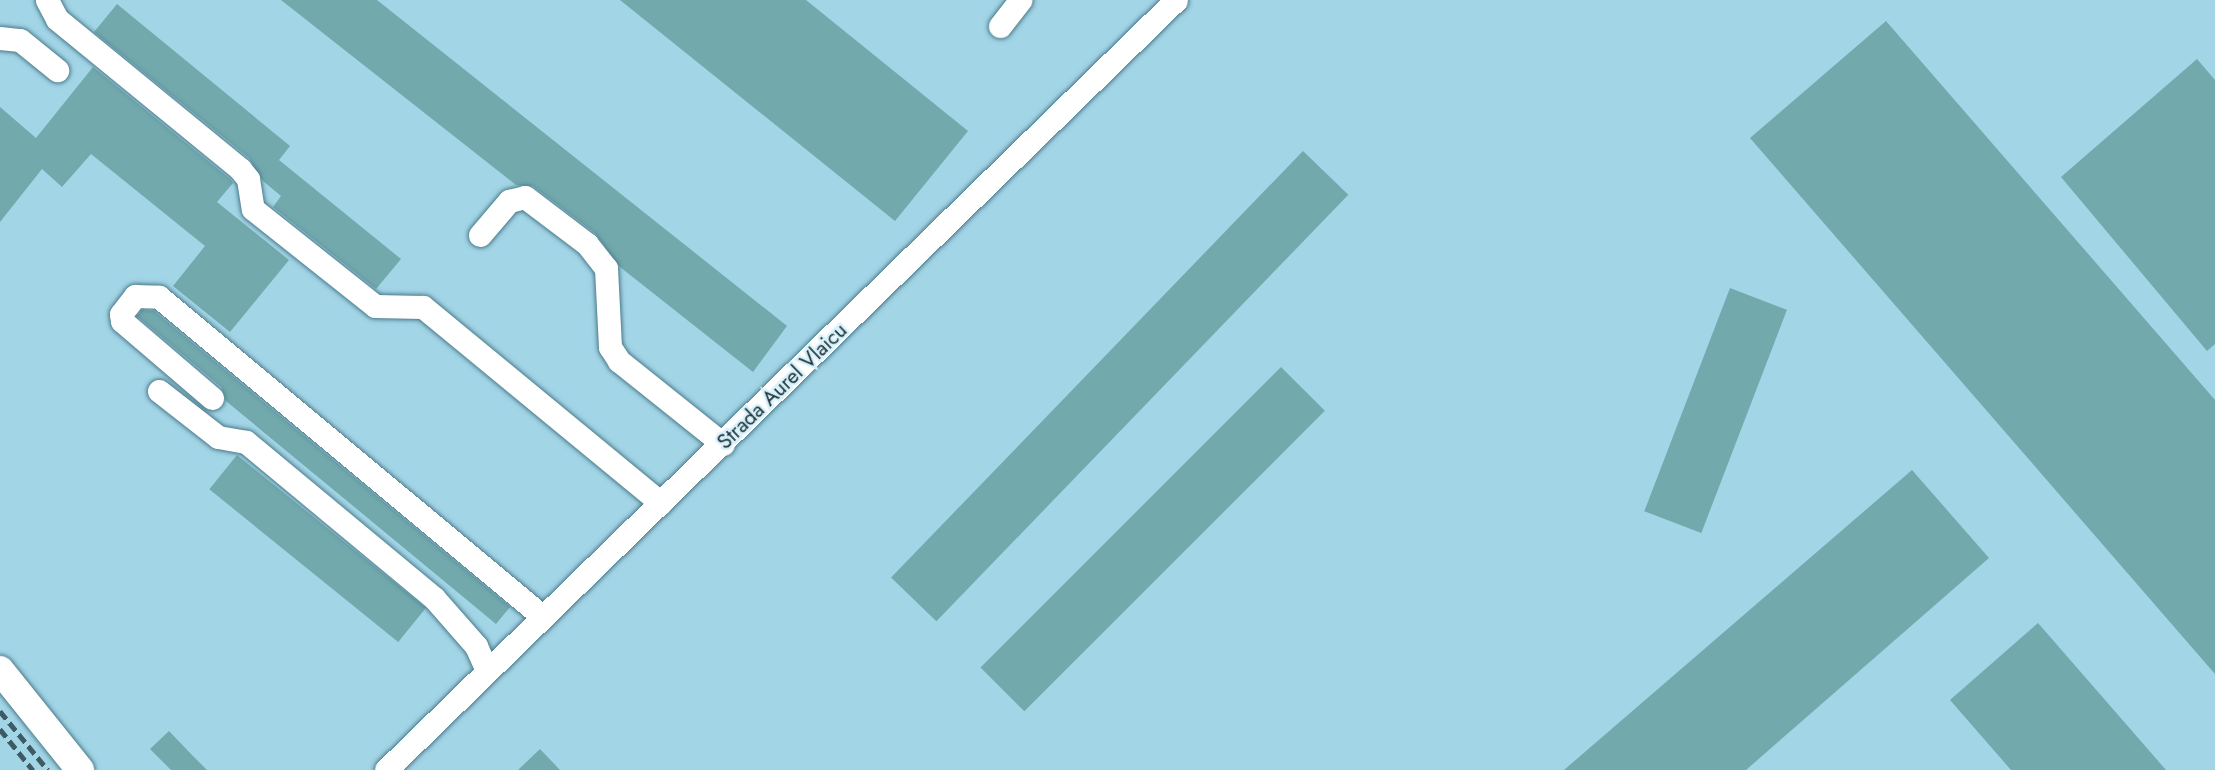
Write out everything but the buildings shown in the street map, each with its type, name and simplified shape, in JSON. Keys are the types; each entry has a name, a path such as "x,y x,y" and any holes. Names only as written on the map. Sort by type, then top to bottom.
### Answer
{"main road":[{"path":"0,670 80,770"}],"street":[{"path":"47,0 57,19 240,169 248,179 253,209 375,306 423,307 661,503"},
{"path":"1000,26 1020,0"},
{"name":"Strada Aurel Vlaicu","path":"386,770 1176,0"},
{"path":"0,38 20,40 57,70"},
{"path":"480,235 509,201 525,197 587,244 606,268 606,320 614,354 723,444"},
{"path":"212,398 122,321 121,314 135,296 159,297 543,617"},
{"path":"159,391 218,437 246,442 435,598 476,646 487,671"}],"railway":[{"path":"0,711 48,770"},
{"path":"0,729 33,770"}]}
